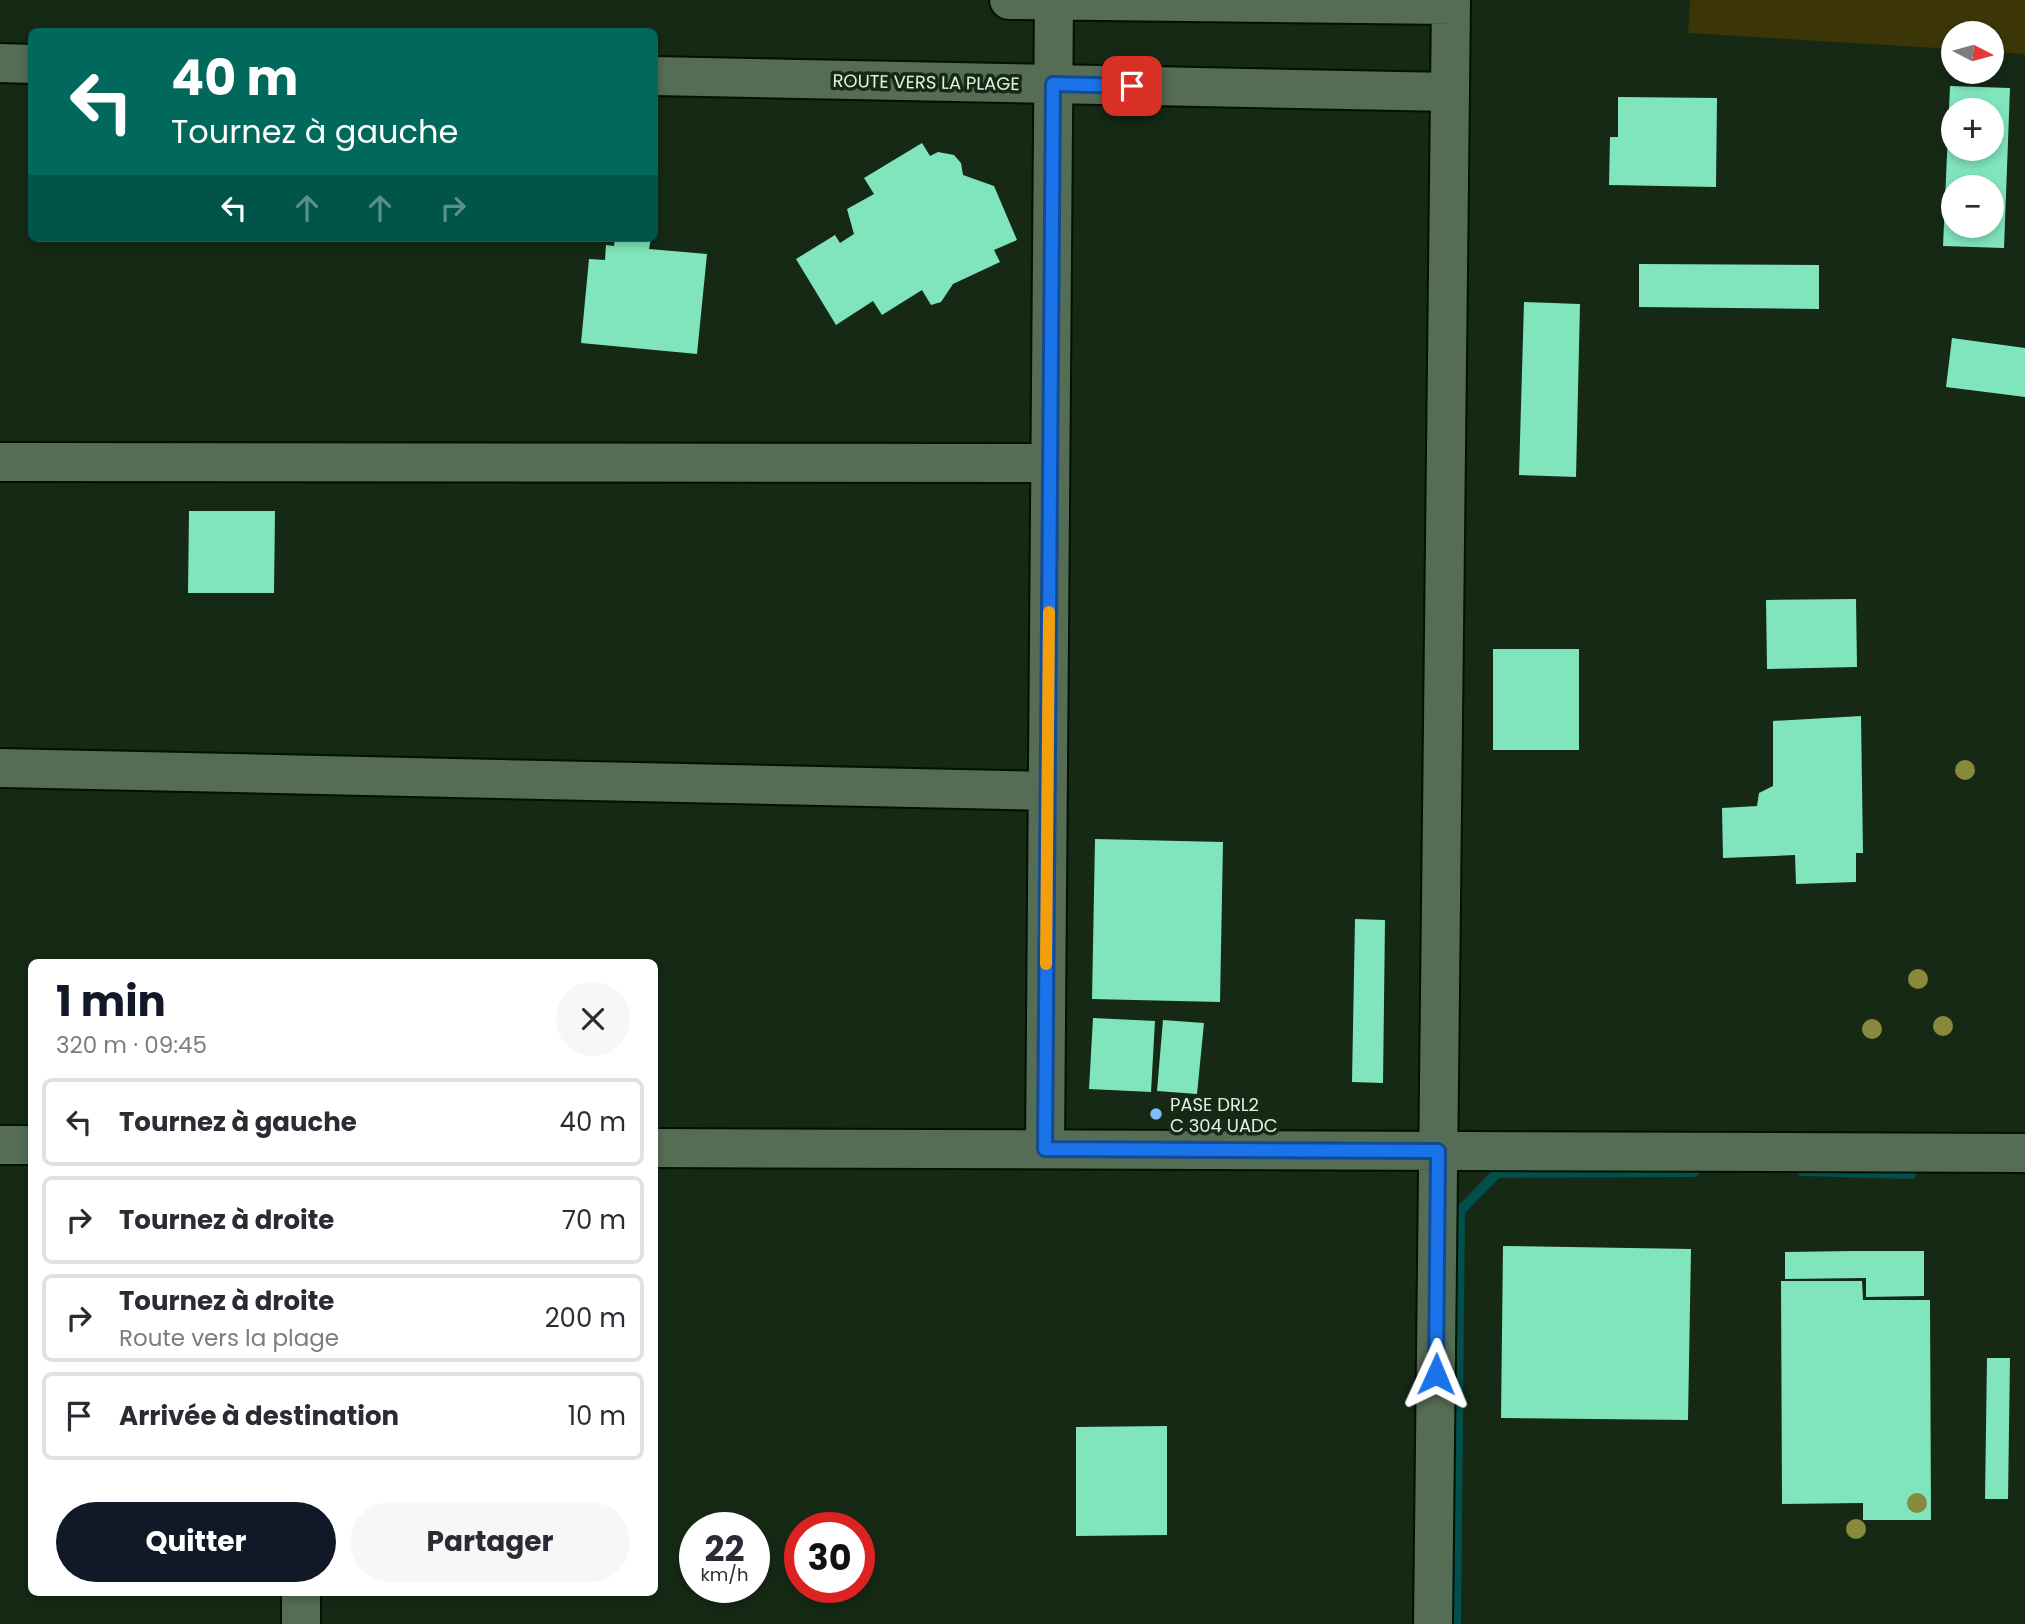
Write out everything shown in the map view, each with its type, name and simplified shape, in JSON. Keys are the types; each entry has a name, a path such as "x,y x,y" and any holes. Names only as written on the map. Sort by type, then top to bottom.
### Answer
{"street":[{"path":"1009,0 1451,3 1433,1624"},
{"path":"1045,1149 1054,0"},
{"path":"0,63 28,64"},
{"name":"ROUTE VERS LA PLAGE","path":"658,76 1450,92"},
{"path":"0,462 1051,463"},
{"path":"0,768 1048,791"},
{"path":"0,1145 28,1145"},
{"path":"658,1148 2025,1153"},
{"path":"301,1596 301,1624"}],"shaded area":[{"path":"1690,0 2025,0 2025,54 2004,53 2004,21 1941,21 1941,48 1688,33"}],"building":[{"path":"1950,86 2010,88 2004,248 1943,246 1943,238 2004,238 2004,175 1946,175 1947,161 2004,161 2004,98 1949,98"},
{"path":"1618,97 1717,98 1716,187 1609,185 1610,137 1618,137"},
{"path":"922,143 930,156 938,152 954,155 961,163 963,175 994,186 1017,240 994,250 1000,262 953,284 941,302 931,305 922,290 882,315 873,301 836,325 796,259 835,235 840,243 854,234 847,209 874,194 864,178"},
{"path":"614,242 650,242 649,249 707,254 697,354 581,343 589,259 605,260 606,245 614,246"},
{"path":"1639,264 1819,265 1819,309 1639,307"},
{"path":"1524,302 1580,304 1576,477 1519,475"},
{"path":"1952,338 2025,348 2025,397 1946,387"},
{"path":"189,511 275,511 274,593 188,593"},
{"path":"1856,599 1857,667 1767,669 1766,600"},
{"path":"1493,649 1579,649 1579,750 1493,750"},
{"path":"1861,716 1863,853 1856,853 1856,882 1796,884 1795,855 1723,858 1722,808 1757,806 1759,793 1773,786 1773,721"},
{"path":"1095,839 1223,842 1220,1002 1092,999"},
{"path":"1355,919 1385,920 1383,1083 1352,1082"},
{"path":"1093,1018 1155,1021 1151,1092 1089,1089"},
{"path":"1163,1020 1204,1023 1197,1094 1157,1091"},
{"path":"1503,1246 1691,1249 1688,1420 1501,1418"},
{"path":"1924,1251 1924,1296 1866,1297 1866,1278 1785,1279 1785,1252"},
{"path":"1781,1281 1862,1281 1863,1300 1930,1300 1931,1520 1863,1520 1863,1503 1782,1504"},
{"path":"1987,1358 2010,1358 2008,1499 1985,1499"},
{"path":"1167,1426 1167,1535 1076,1536 1076,1427"}],"waterway":[{"path":"1802,1171 1911,1174"},
{"path":"1456,1624 1460,1211 1497,1173 1694,1172"}],"slow traffic":[{"path":"1046,964 1049,612"}],"place":[{"name":"PASE DRL2 C 304 UADC","path":"1156,1114"}],"route":[{"path":"1132,86 1053,84 1045,1149 1438,1151 1436,1374"}]}
